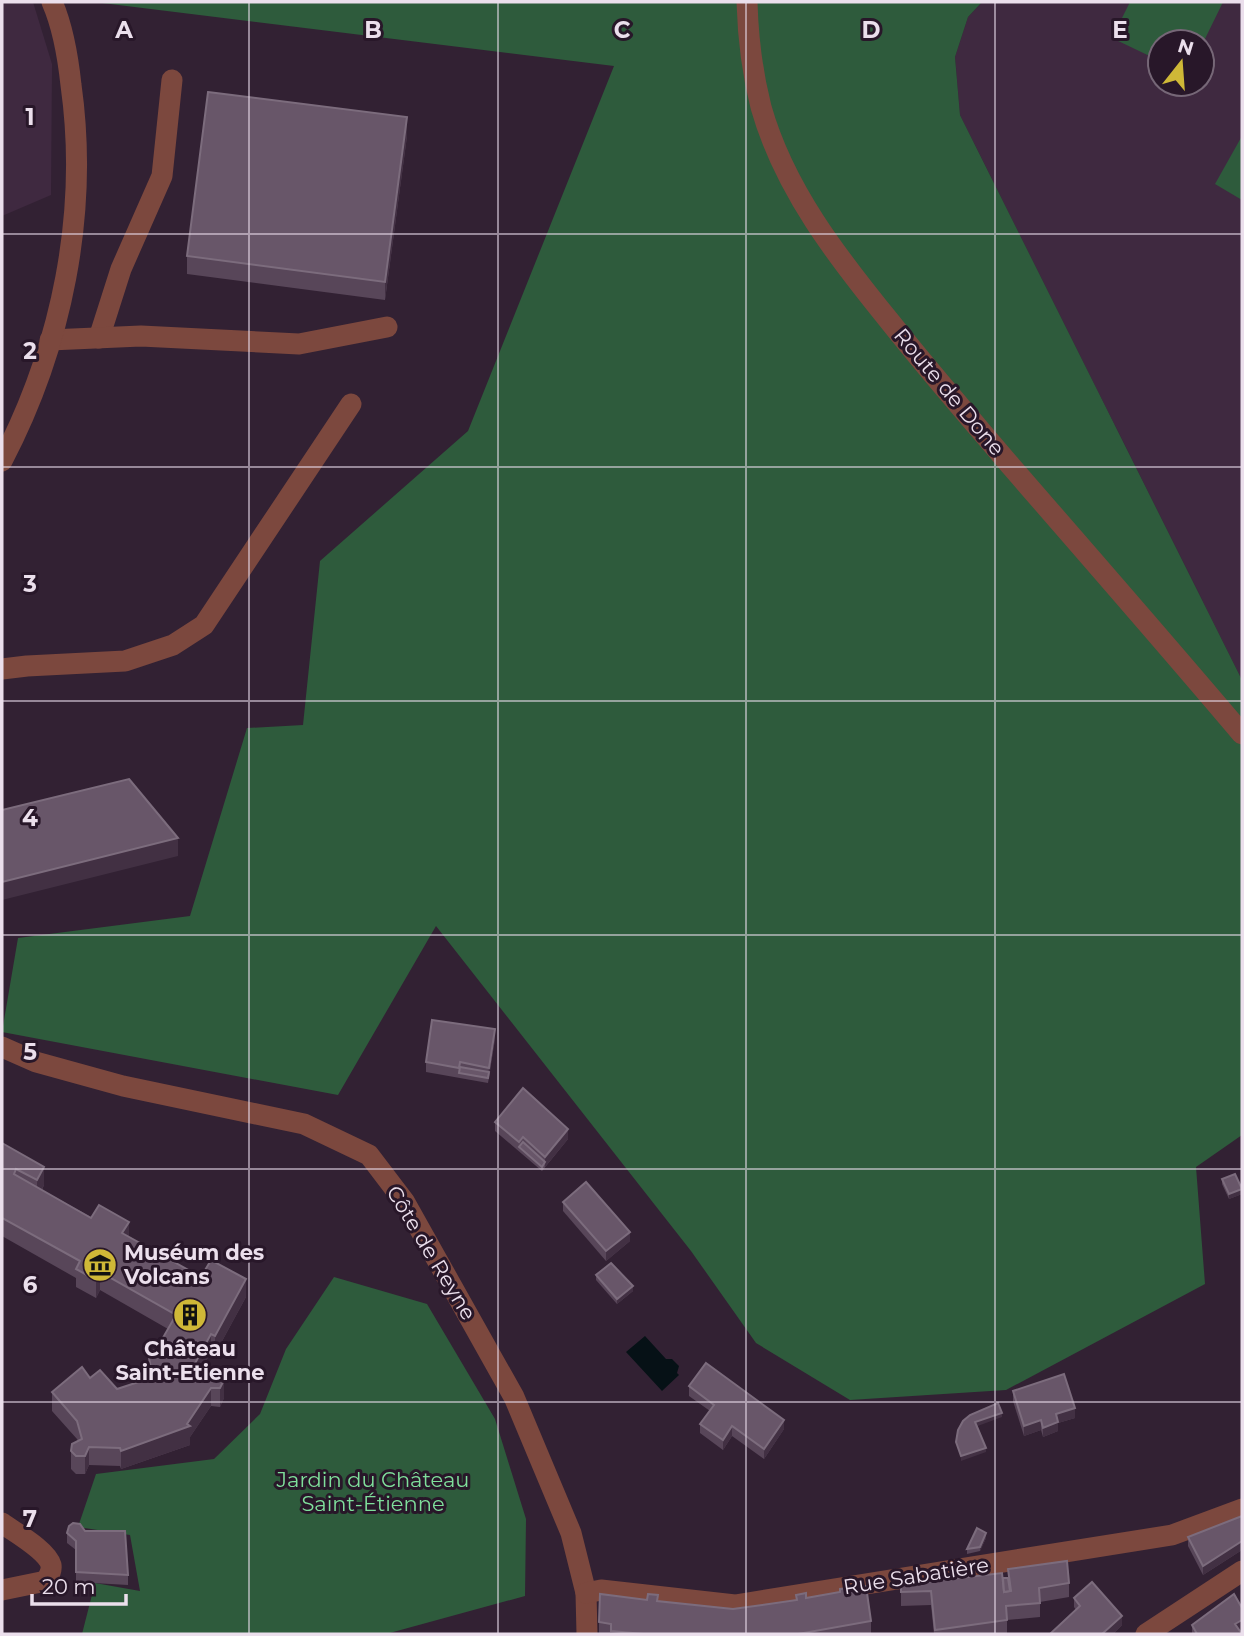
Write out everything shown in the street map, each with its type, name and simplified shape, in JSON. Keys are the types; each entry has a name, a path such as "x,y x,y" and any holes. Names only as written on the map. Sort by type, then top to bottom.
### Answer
{"street":[{"path":"2,461 35,392 63,289 74,227 77,139 68,62 52,2"},
{"name":"Route de Done","path":"747,2 751,61 761,108 802,202 827,240 855,280 937,380 1242,734"},
{"path":"99,338 121,269 162,176 172,80"},
{"path":"50,340 141,336 299,344 387,327"},
{"path":"2,669 125,661 173,645 204,625 351,404"},
{"name":"Côte de Reyne","path":"2,1047 36,1062 123,1086 304,1124 369,1155 404,1201 513,1397 571,1534 586,1593 587,1634"},
{"name":"Rue Sabatière","path":"586,1593 601,1590 734,1605 1172,1535 1242,1509"},
{"path":"2,1523 46,1556 51,1564 51,1573 46,1581 2,1590"},
{"path":"1146,1634 1242,1571"}],"shaded area":[{"path":"2,2 33,2 52,64 51,195 2,216"},
{"path":"982,2 1242,2 1242,680 960,115 955,57 968,17"},
{"path":"645,1336 666,1359 672,1359 679,1366 679,1375 662,1391 626,1352"}],"green space":[{"path":"94,2 982,2 968,17 955,57 960,115 1242,680 1242,1135 1196,1167 1205,1284 1006,1390 850,1400 756,1343 691,1251 436,926 338,1095 2,1032 18,938 190,916 247,728 303,725 320,561 468,431 614,66"},
{"path":"1130,2 1223,2 1210,28 1146,28 1146,54 1112,38"},
{"path":"1242,136 1242,200 1215,184"},
{"name":"Jardin du Château Saint-Étienne","path":"334,1277 427,1304 495,1419 526,1519 525,1596 386,1634 82,1634 95,1583 140,1591 130,1535 78,1527 96,1474 214,1459 260,1414 286,1349"}],"building":[{"path":"208,92 407,117 385,282 187,256"},
{"path":"129,779 178,838 2,882 2,810"},
{"path":"432,1020 495,1029 489,1068 460,1062 459,1068 426,1062"},
{"path":"460,1067 489,1072 488,1078 459,1073"},
{"path":"523,1088 568,1129 545,1157 523,1137 519,1142 495,1122"},
{"path":"523,1142 545,1162 542,1167 519,1147"},
{"name":"Château Saint-Etienne","path":"2,1143 44,1167 37,1180 16,1169 14,1174 91,1218 99,1205 129,1222 122,1233 201,1277 211,1260 246,1279 215,1336 211,1334 193,1367 209,1376 216,1371 224,1380 220,1388 211,1388 187,1424 190,1426 121,1451 120,1448 89,1447 85,1456 76,1456 71,1451 72,1444 82,1439 77,1421 52,1392 82,1367 90,1378 100,1370 117,1389 163,1374 151,1368 149,1358 176,1315 100,1272 96,1280 76,1269 80,1261 2,1218"},
{"path":"1235,1174 1242,1189 1229,1194 1222,1179"},
{"path":"586,1182 630,1232 606,1251 563,1202"},
{"path":"611,1263 633,1286 617,1299 596,1275"},
{"path":"706,1363 784,1420 764,1449 732,1426 723,1440 700,1424 714,1405 689,1386"},
{"path":"1064,1374 1075,1408 1056,1414 1058,1422 1043,1428 1041,1420 1024,1426 1013,1391"},
{"path":"998,1403 1002,1413 975,1422 986,1448 961,1456 956,1442 963,1421 970,1415"},
{"path":"1242,1516 1242,1541 1203,1566 1188,1537"},
{"path":"73,1523 80,1524 85,1531 125,1531 128,1575 76,1572 76,1541 67,1533"},
{"path":"977,1528 986,1533 980,1547 967,1549"},
{"path":"1067,1561 1069,1583 1039,1588 1040,1603 1006,1606 1007,1620 935,1630 931,1591 901,1592 901,1585 1002,1573 1004,1592 1011,1591 1008,1569"},
{"path":"1003,1578 1008,1578 1010,1591 1004,1592"},
{"path":"1092,1582 1122,1616 1102,1634 1050,1634 1080,1606 1074,1598"},
{"path":"866,1586 871,1621 798,1634 644,1634 611,1631 611,1624 599,1622 600,1594 647,1600 648,1594 658,1595 657,1601 733,1609 797,1600 796,1595 806,1593 806,1598 840,1592 840,1589"},
{"path":"1234,1594 1242,1608 1242,1620 1235,1624 1242,1634 1197,1634 1192,1625"}],"place":[{"name":"Muséum des Volcans","path":"100,1265"},
{"name":"Château Saint-Etienne","path":"190,1315"}]}
